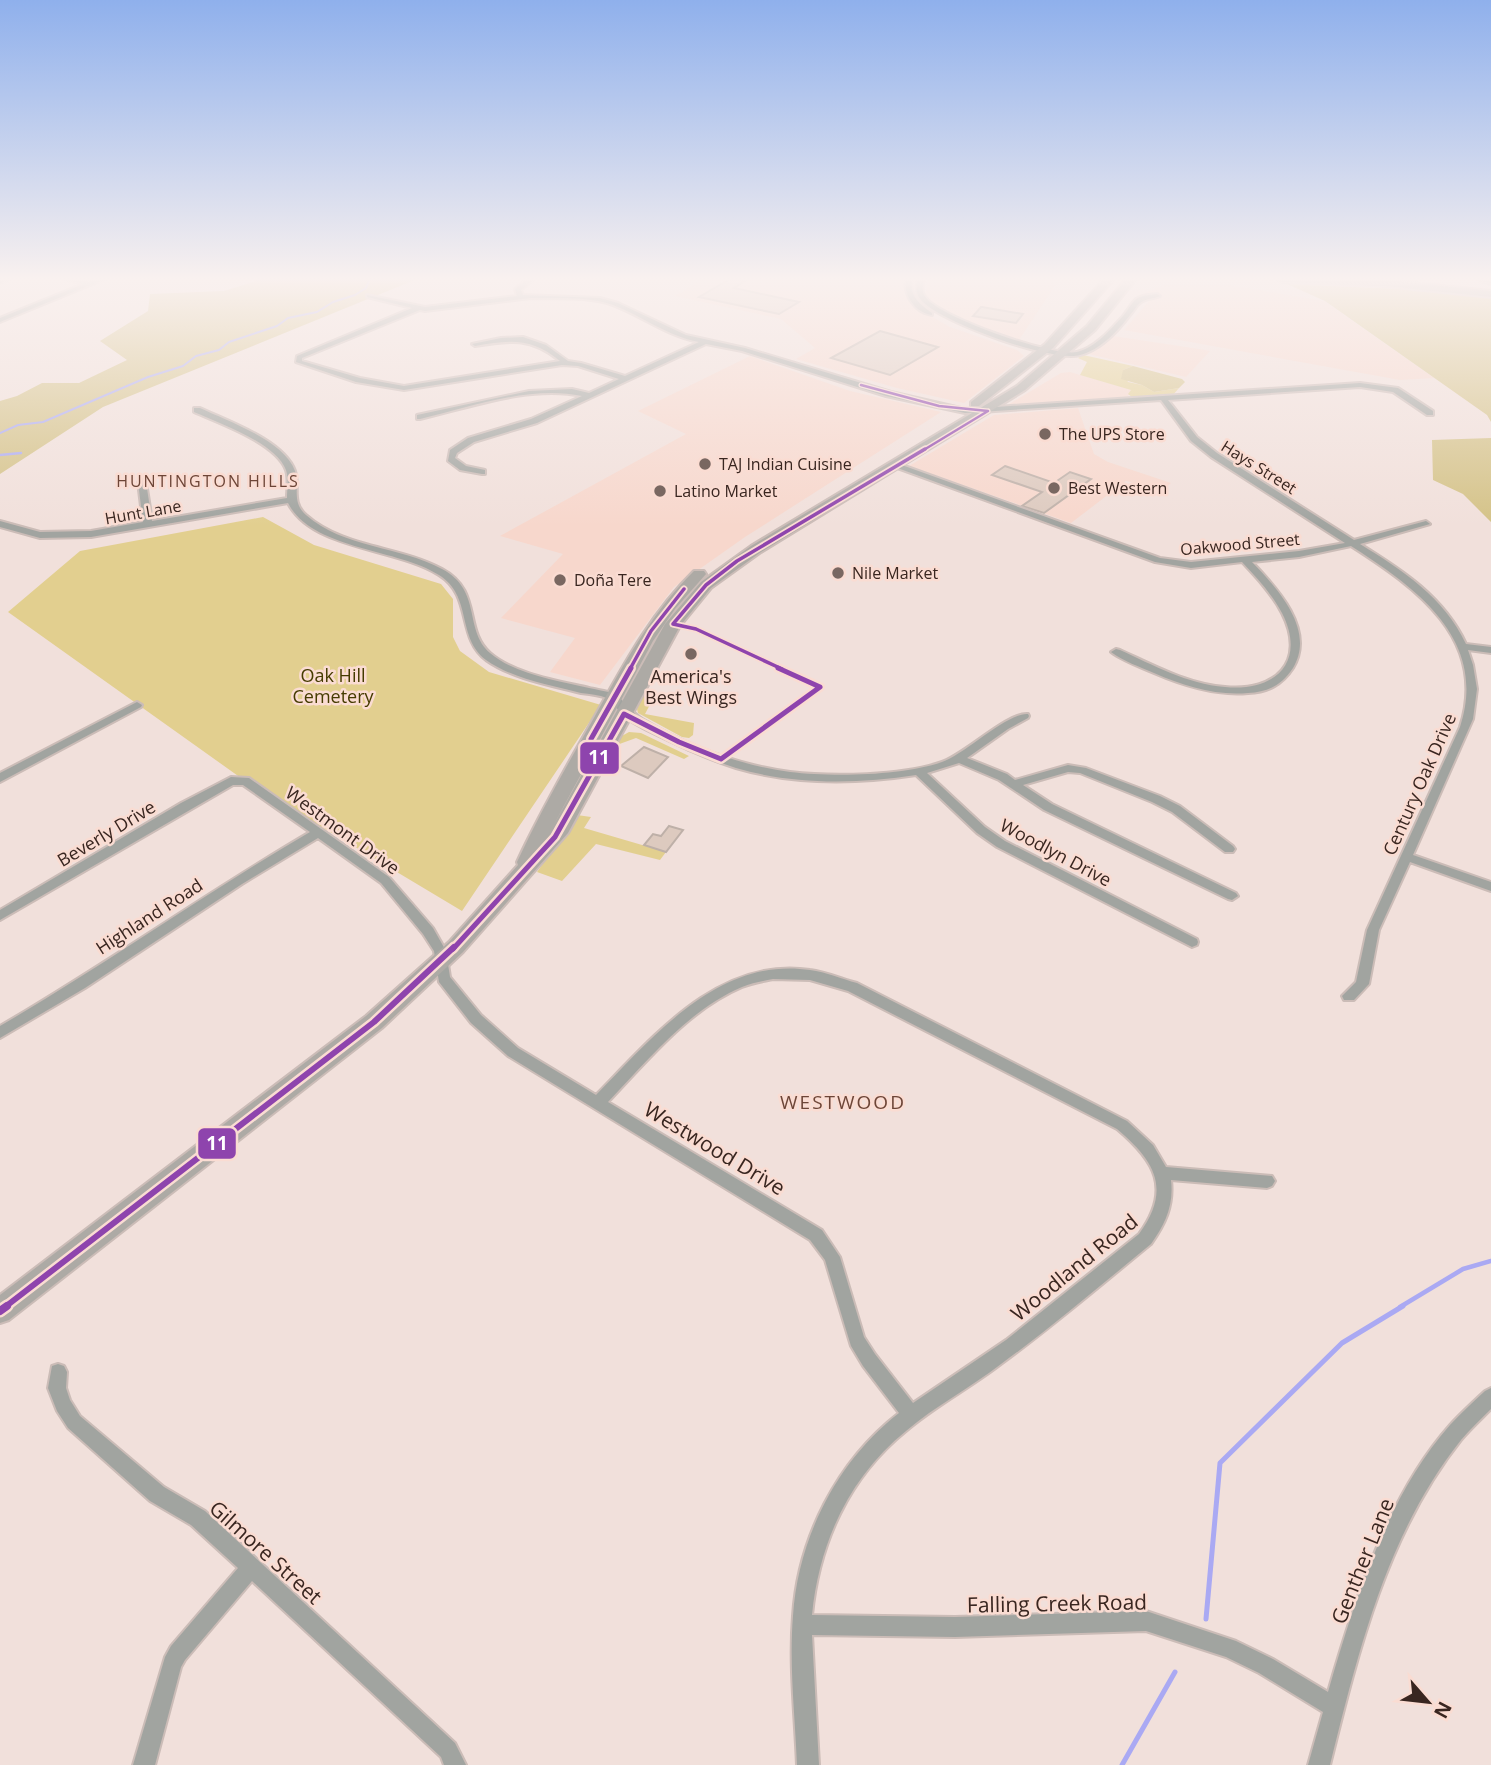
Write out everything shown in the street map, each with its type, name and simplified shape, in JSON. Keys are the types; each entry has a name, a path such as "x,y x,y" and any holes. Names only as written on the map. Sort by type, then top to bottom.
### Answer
{"highway":[{"path":"0,1311 374,1022 440,963 520,874 554,805 673,624 695,596 737,561 832,503 967,410 1030,361"},
{"path":"619,705 657,621 691,582 715,563 838,489 895,466 988,411 1053,361"},
{"path":"832,503 842,493 838,489"}],"street":[{"path":"299,361 359,380 404,388 565,362 625,378"},
{"path":"482,472 456,465 450,459 453,452 464,443 524,425 662,361"},
{"path":"786,361 881,390 967,410 988,411 1370,385 1395,390 1430,413"},
{"path":"420,416 544,391 569,390 590,395"},
{"name":"Hays Street","path":"1164,399 1202,446 1352,543"},
{"path":"197,410 260,441 283,457 291,472 290,500 304,519 323,529 427,566 450,578 464,594 477,643 494,661 515,671 619,705 679,742 738,766 779,776 855,777 918,771 959,759 1001,728 1024,716"},
{"name":"Oakwood Street","path":"895,466 1169,563 1191,565 1245,560 1323,550 1352,543"},
{"path":"142,482 148,525"},
{"name":"Hunt Lane","path":"0,524 25,532 57,536 91,534 290,500"},
{"path":"1352,543 1426,524"},
{"name":"Century Oak Drive","path":"1349,996 1362,984 1373,930 1470,712 1473,694 1462,646 1441,609 1430,597 1352,543"},
{"path":"1116,652 1145,666 1207,687 1238,691 1276,683 1288,670 1294,658 1297,646 1295,633 1277,598 1245,560"},
{"path":"1462,646 1491,649"},
{"path":"0,778 136,705"},
{"name":"Woodlyn Drive","path":"959,759 1015,784 1028,796 1048,807 1232,896"},
{"path":"1015,784 1068,768 1082,770 1176,809 1229,849"},
{"name":"Woodlyn Drive","path":"918,771 981,830 1001,844 1192,942"},
{"name":"Westmont Drive","path":"231,781 245,781 386,880 440,951 440,963"},
{"name":"Beverly Drive","path":"2,913 231,781"},
{"name":"Highland Road","path":"0,1032 57,998 242,876 319,832"},
{"path":"1405,856 1491,887"},
{"name":"Westwood Drive","path":"440,963 444,978 476,1019 495,1038 532,1066 816,1235 832,1257 858,1340 869,1360 912,1416"},
{"name":"Woodland Road","path":"598,1103 694,1007 714,993 732,984 763,975 804,975 852,987 1122,1125 1146,1146 1160,1173 1167,1200 1162,1215 1145,1239 993,1360 912,1416 874,1448 834,1504 816,1542 808,1571 802,1625 808,1765"},
{"path":"1160,1173 1267,1181"},
{"name":"Gilmore Street","path":"58,1371 57,1388 63,1405 74,1422 157,1494 198,1518 448,1750 455,1765"},
{"name":"Genther Lane","path":"1319,1765 1334,1707 1379,1569 1399,1523 1436,1457 1453,1433 1491,1398"},
{"path":"144,1765 172,1664 178,1653 251,1567"},
{"name":"Falling Creek Road","path":"802,1625 955,1627 1146,1621 1229,1648 1266,1666 1334,1707"}],"shaded area":[{"path":"124,361 215,361 103,407 0,474 0,401 17,396 42,383 79,383"},
{"path":"739,361 765,361 850,391 941,412 745,537 674,587 600,685 550,672 575,638 501,618 563,554 500,536 686,434 638,411"},
{"path":"804,361 1017,361 964,403 897,388"},
{"path":"1120,361 1200,361 1186,377"},
{"path":"1297,361 1410,361 1434,378 1400,380"},
{"path":"1411,361 1491,361 1491,422 1487,415"},
{"path":"1133,366 1185,382 1179,388 1154,392 1142,385 1121,379 1123,370"},
{"path":"1070,372 1132,390 1128,396 1132,397 1006,406 1061,373"},
{"path":"1078,408 1094,454 1108,462 1171,483 1163,490 1126,481 1071,523 909,466 994,415"},
{"path":"1491,438 1491,522 1463,494 1433,480 1432,440"}],"green space":[{"path":"1112,361 1133,366 1123,370 1128,382 1142,385 1154,392 1179,388 1172,396 1132,397 1128,394 1131,390 1080,375 1087,362"},
{"name":"Oak Hill Cemetery","path":"263,517 314,545 441,584 453,599 453,637 460,651 489,672 601,705 462,911 248,783 8,612 80,551"},
{"path":"643,696 654,697 645,714 694,723 693,735 689,738 682,737 638,713"},
{"path":"629,732 641,733 689,756 684,759 636,738 614,746 620,737"},
{"path":"577,815 591,817 584,828 666,852 660,860 596,844 562,881 537,872"}],"building":[{"path":"843,361 913,361 890,375"},
{"name":"Best Western","path":"1005,466 1054,483 1070,472 1091,479 1044,513 1022,506 1042,492 992,475"},
{"path":"644,747 668,757 648,778 621,766"},
{"path":"669,826 683,830 666,852 644,845 653,834 661,836"}],"waterway":[{"path":"0,433 18,425 43,422 189,361"},
{"path":"0,455 21,453"},
{"path":"1400,1307 1463,1269 1491,1261"},
{"path":"1206,1619 1220,1463 1342,1343 1403,1306"},
{"path":"1122,1765 1175,1672"}],"transit line":[{"name":"11","path":"861,385 939,406 988,411"},
{"name":"11","path":"0,1311 374,1022 440,963 555,837 624,714 679,742 721,759 820,687 696,629 673,624 706,585 737,561 988,411"},
{"name":"11","path":"591,739 651,631 684,589"}],"place":[{"name":"The UPS Store","path":"1045,434"},
{"name":"TAJ Indian Cuisine","path":"705,464"},
{"name":"Best Western","path":"1054,488"},
{"name":"Latino Market","path":"660,491"},
{"name":"Nile Market","path":"838,573"},
{"name":"Doña Tere","path":"560,580"},
{"name":"America's Best Wings","path":"691,654"}],"district":[{"name":"HUNTINGTON HILLS","path":"208,481"},
{"name":"WESTWOOD","path":"843,1102"}]}
